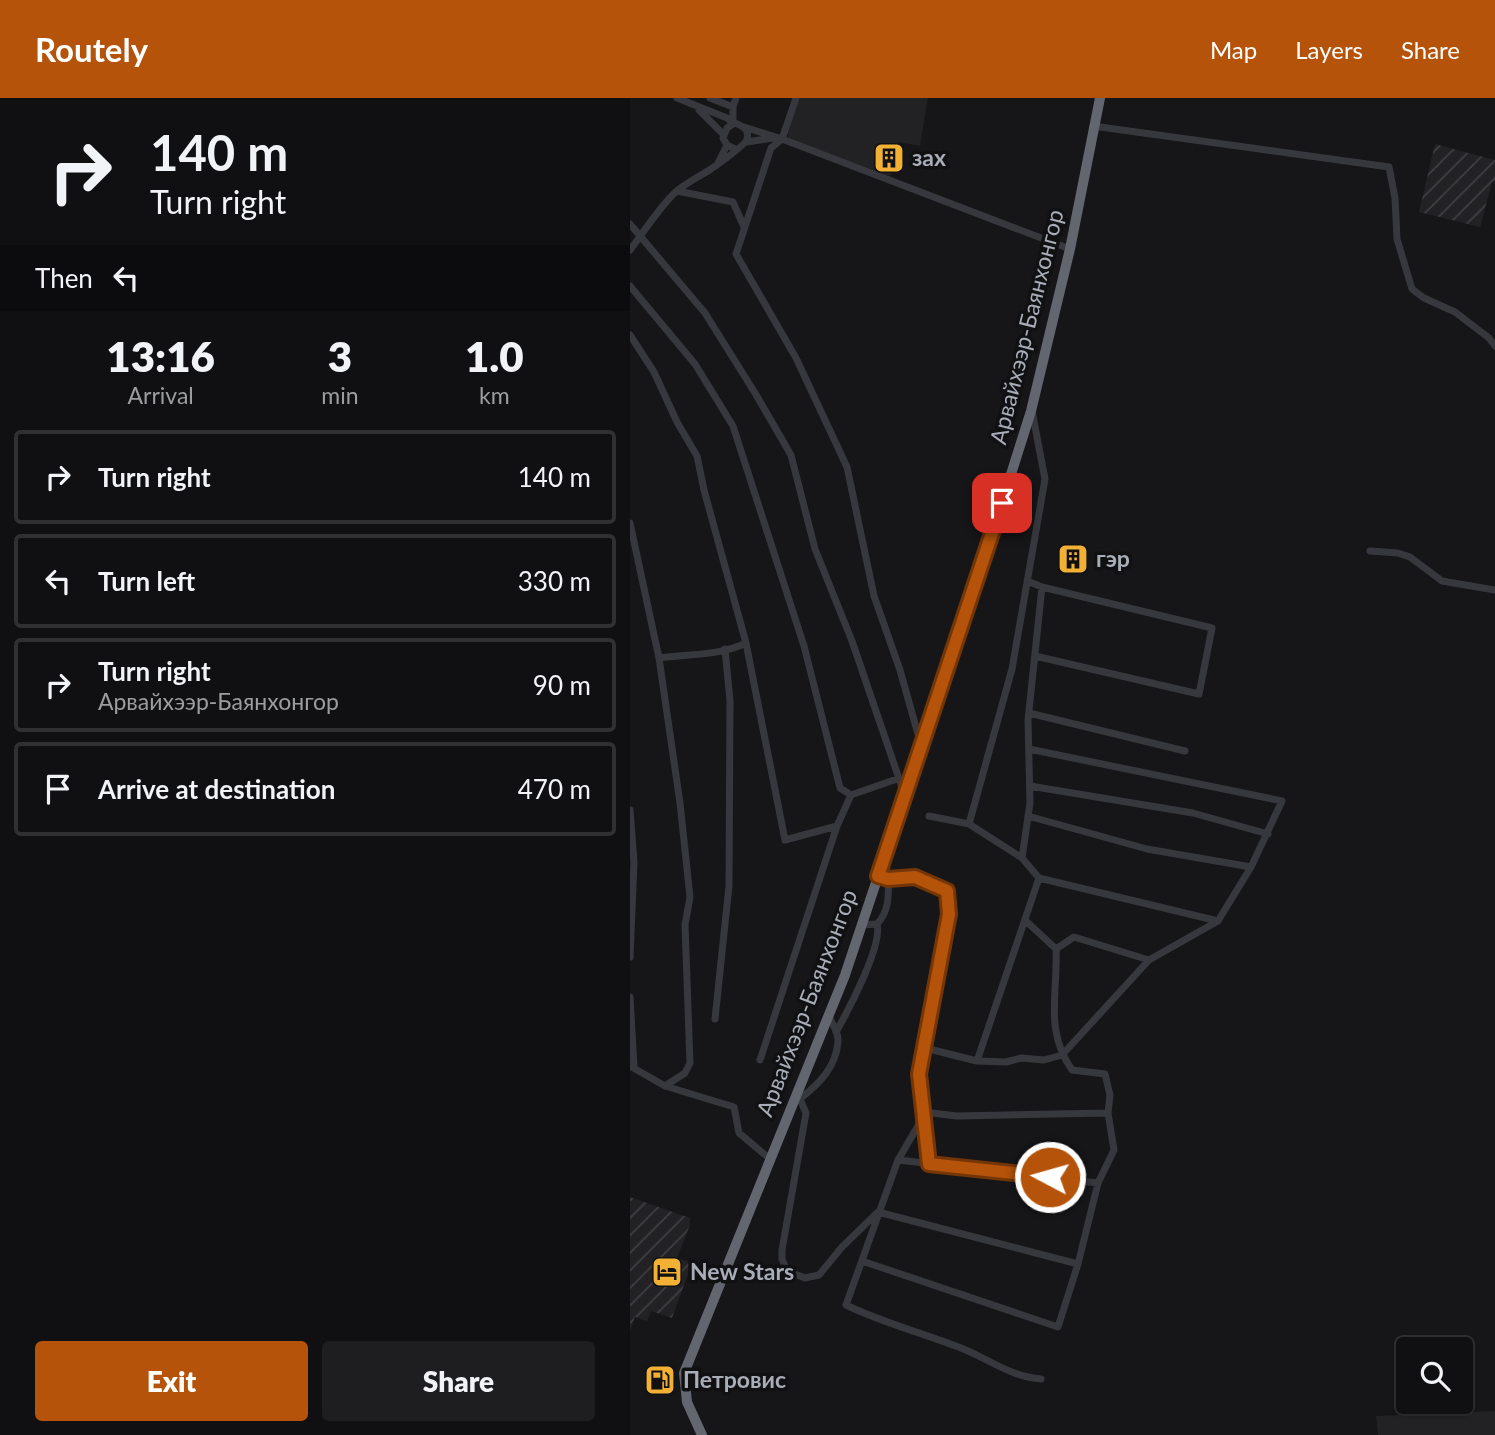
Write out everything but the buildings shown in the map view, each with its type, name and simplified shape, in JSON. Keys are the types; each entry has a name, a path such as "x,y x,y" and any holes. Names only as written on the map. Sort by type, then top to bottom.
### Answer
{"highway":[{"name":"Арвайхээр-Баянхонгор","path":"702,1435 687,1402 684,1373 770,1158 799,1095 861,925 883,878 905,796 1031,411 1070,248 1100,98"}],"street":[{"path":"677,98 727,118 733,124 778,138 1070,248"},
{"path":"710,98 733,107"},
{"path":"733,124 736,98"},
{"path":"796,98 771,148 736,254 796,358 847,467 874,596 900,670 921,746"},
{"path":"696,107 723,134 731,147"},
{"path":"723,134 733,124"},
{"path":"1093,126 1389,167 1395,198 1397,239 1412,289 1424,298 1455,312 1489,338 1495,346"},
{"path":"744,127 748,134 747,142"},
{"path":"731,147 778,138"},
{"path":"630,250 677,191 717,165 731,147"},
{"path":"677,191 733,202 744,228"},
{"path":"630,224 705,313 791,456 815,549 852,641 905,796"},
{"path":"630,286 695,364 733,426 804,646 841,788 851,795"},
{"path":"630,334 654,372 677,422 697,456 746,643 785,840 837,826"},
{"path":"969,824 1012,669 1045,479 1031,411"},
{"path":"630,523 659,658 680,803 690,897 685,925 690,1063 685,1073 665,1086"},
{"path":"1370,551 1398,553 1410,557 1442,581 1495,590"},
{"path":"1027,581 1042,587 1212,628 1199,694 1035,656"},
{"path":"1022,859 1030,786 1028,713 1042,587"},
{"path":"659,658 734,649 746,643"},
{"path":"715,1019 729,886 730,701 725,649"},
{"path":"1028,713 1185,751"},
{"path":"925,1048 977,1061 1006,1062 1021,1058 1044,1060 1062,1055 1149,960 1218,921 1251,867 1282,801 1029,749"},
{"path":"760,1060 837,826 851,795 897,779"},
{"path":"1030,786 1193,813 1268,834"},
{"path":"630,810 634,862 630,957"},
{"path":"929,816 969,824 1022,859 1039,878 1218,921"},
{"path":"1028,816 1147,849 1251,867"},
{"path":"836,1032 854,1000 877,940 877,924 882,918 889,897 883,878 915,877 947,891 949,914 919,1074 929,1164"},
{"path":"977,1061 1039,878"},
{"path":"862,1261 1058,1327 1078,1264 1098,1183 1114,1150 1108,1113 1110,1095 1105,1074 1072,1070 1062,1055 1053,1022 1056,949 1026,921"},
{"path":"861,925 877,924"},
{"path":"1056,949 1074,937 1149,960"},
{"path":"630,997 632,1066 665,1086 734,1107 738,1133 770,1158"},
{"path":"828,1015 838,1042 832,1062 822,1082 799,1095 806,1113 782,1250 787,1271 805,1278 818,1275 878,1212"},
{"path":"923,1112 957,1116 1108,1113"},
{"path":"923,1112 898,1160 846,1305 873,1318 963,1349 1024,1378 1041,1379"},
{"path":"898,1160 1098,1183"},
{"path":"878,1212 1078,1264"}],"shaded area":[{"name":"зах","path":"799,98 928,98 920,146 899,142 890,176 789,139 787,132"},
{"path":"1435,144 1495,160 1495,182 1492,182 1480,227 1419,212"},
{"path":"630,1197 690,1218 690,1225 677,1258 692,1263 672,1318 651,1311 647,1321 635,1317 630,1331"},
{"path":"1495,1411 1495,1435 1378,1435 1376,1416"}],"place":[{"name":"зах","path":"889,158"},
{"name":"гэр","path":"1073,559"},
{"name":"New Stars","path":"667,1272"},
{"name":"Петровис","path":"660,1380"}],"route":[{"path":"1002,503 878,876 888,879 915,877 947,891 949,914 919,1074 929,1164 1050,1177"}]}
